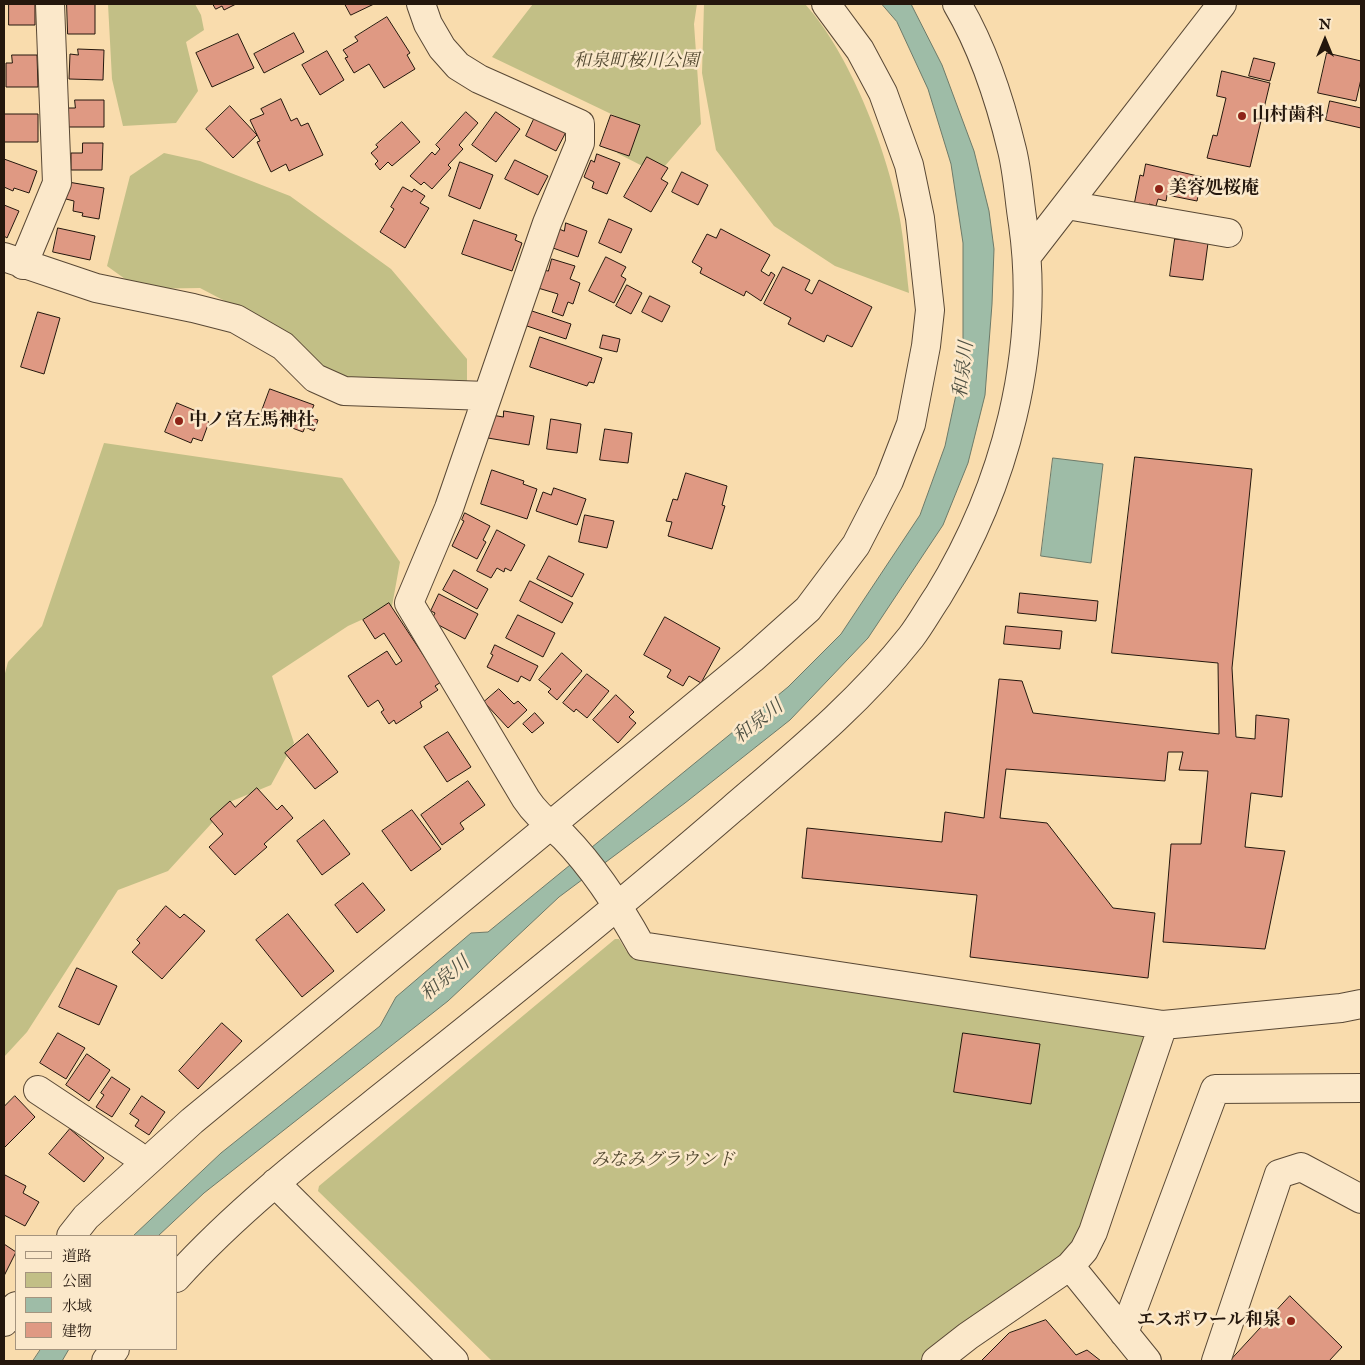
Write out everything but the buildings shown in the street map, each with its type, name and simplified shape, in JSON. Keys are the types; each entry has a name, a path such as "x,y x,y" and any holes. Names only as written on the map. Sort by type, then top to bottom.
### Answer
{"street":[{"path":"50,4 58,183 13,261 96,288 236,319 283,346 315,378 344,391 487,396"},
{"path":"420,4 428,24 442,48 458,66 479,79 580,124 580,143 547,222 449,508 409,602 526,799 537,815 557,832 613,898 641,946 1163,1025 1340,1008 1361,1004"},
{"path":"72,1235 86,1217 192,1121 557,832 808,609 856,545 889,481 910,424 926,346 930,310 920,218 909,165 883,94 860,50 826,4"},
{"path":"178,1276 275,1183 613,898 857,701 913,635 960,560 984,510 1004,451 1022,366 1028,304 1027,256 1013,153 988,70 957,4"},
{"path":"1027,256 1222,4"},
{"path":"1067,205 1228,233"},
{"path":"936,1361 968,1336 1070,1266 1084,1250 1093,1232 1163,1025"},
{"path":"1124,1333 1215,1089 1361,1088"},
{"path":"38,1090 136,1155 143,1164"},
{"path":"1216,1361 1279,1174 1301,1167 1361,1198"},
{"path":"275,1183 454,1361"},
{"path":"1070,1266 1147,1361"},
{"path":"4,1322 15,1307"},
{"path":"106,1361 114,1350"}],"green space":[{"path":"108,4 195,4 201,15 204,30 186,42 198,91 176,123 123,126 112,79"},
{"name":"和泉町桜川公園","path":"533,4 697,4 694,24 701,124 658,174 617,153 630,123 492,57"},
{"path":"704,4 805,4 821,24 837,48 851,75 876,132 899,214 909,293 835,266 774,226 716,150 702,73"},
{"path":"164,153 200,161 290,196 391,269 467,359 467,384 369,386 317,369 267,323 200,288 139,289 107,266 130,176"},
{"path":"104,443 342,478 400,562 392,606 348,626 272,676 294,743 271,785 232,801 168,871 118,890 27,1032 4,1057 4,677 8,662 42,626"},
{"name":"みなみグラウンド","path":"615,939 619,939 627,952 1142,1026 1150,1036 1134,1106 1070,1250 926,1361 492,1361 318,1191 319,1186"}],"water":[{"name":"和泉川","path":"882,4 911,4 942,65 974,151 989,211 994,249 985,395 968,463 943,525 868,638 790,720 685,803 559,897 448,1001 204,1193 159,1235 134,1235 221,1153 380,1026 396,997 471,933 488,932 788,687 841,634 920,515 945,446 963,362 963,243 951,164 928,89 897,22"},
{"path":"1053,458 1103,464 1091,563 1041,556"},
{"path":"40,1350 68,1350 62,1361 33,1361"}],"place":[{"name":"山村歯科","path":"1242,116"},
{"name":"美容処桜庵","path":"1159,189"},
{"name":"中ノ宮左馬神社","path":"179,421"},
{"name":"エスポワール和泉","path":"1291,1321"}]}
